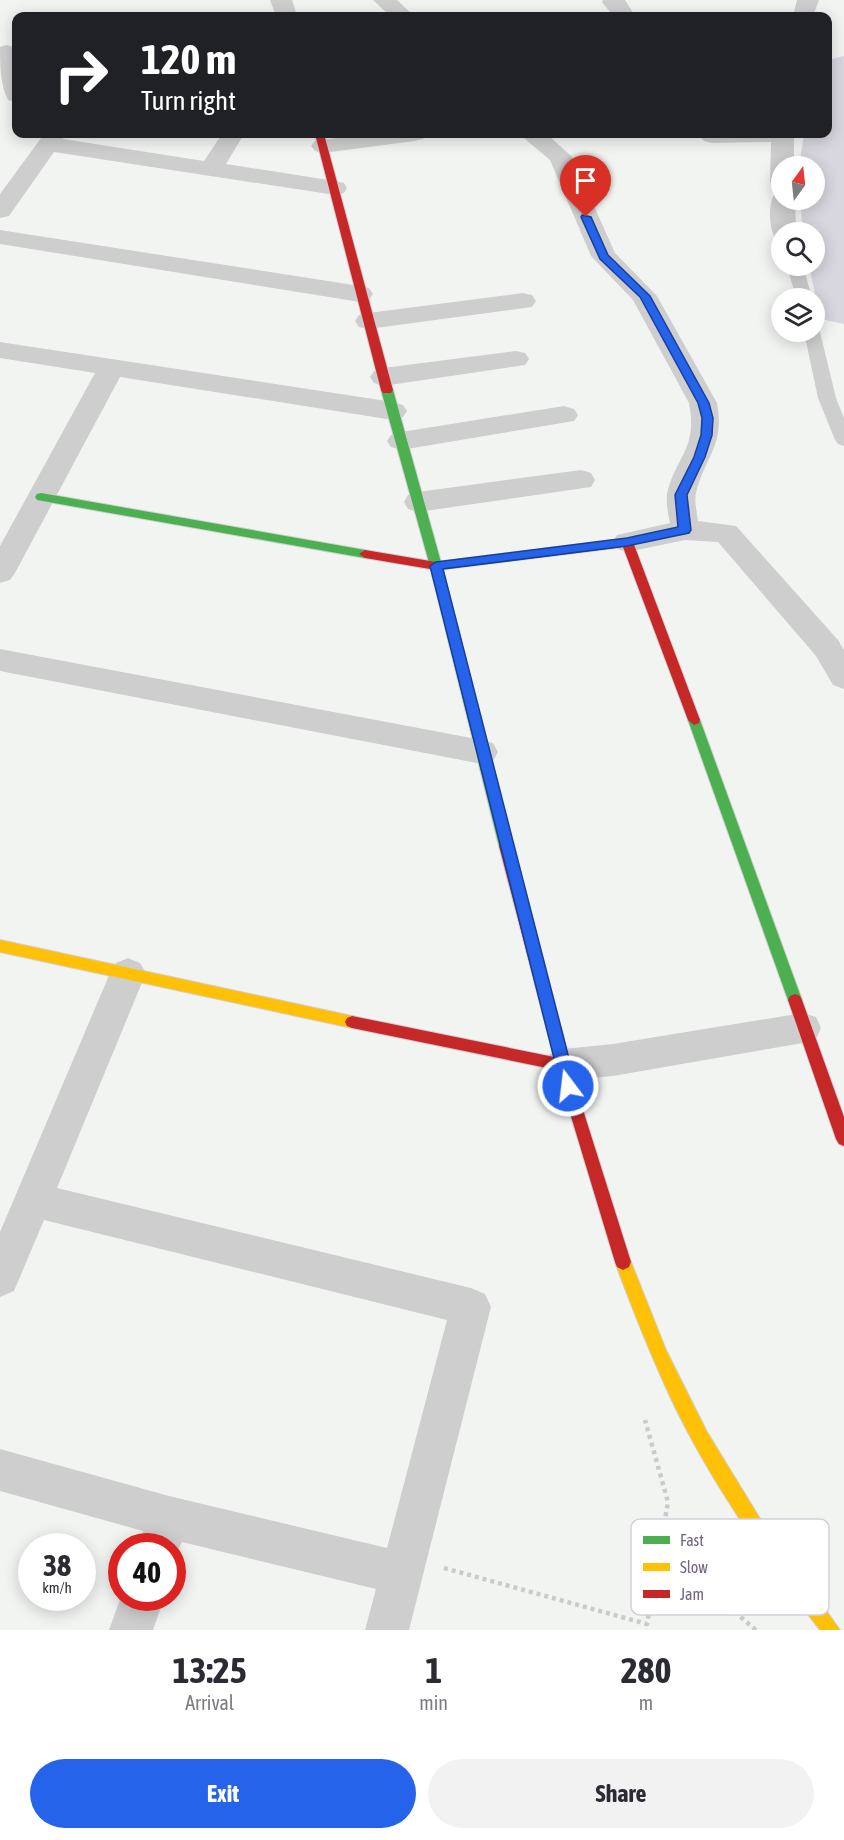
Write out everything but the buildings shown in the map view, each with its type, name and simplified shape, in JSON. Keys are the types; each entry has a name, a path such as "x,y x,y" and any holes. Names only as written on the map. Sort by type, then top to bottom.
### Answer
{"street":[{"path":"384,0 398,12"},
{"path":"6,52 12,78"},
{"path":"211,169 230,138"},
{"path":"352,138 321,140 336,188 360,294 436,566 563,1065 597,1187 643,1315 669,1376 712,1460 750,1519"},
{"path":"538,138 560,157 603,256 644,296 704,403 707,418 706,435 700,457 681,495 685,530"},
{"path":"783,138 783,156"},
{"path":"0,211 51,139 211,169 336,188"},
{"path":"0,237 360,294"},
{"path":"368,321 523,301"},
{"path":"0,350 393,411"},
{"path":"383,377 516,359"},
{"path":"0,573 112,367"},
{"path":"401,441 564,415"},
{"path":"418,502 581,480"},
{"path":"41,497 436,566 627,542 685,530 726,533 827,648 844,677"},
{"path":"627,542 734,827 844,1139"},
{"path":"0,660 482,752"},
{"path":"0,946 540,1062 563,1065 613,1060 803,1028"},
{"path":"0,1278 128,973"},
{"path":"32,1200 471,1307 387,1630"},
{"path":"0,1470 164,1532 404,1565"},
{"path":"131,1630 138,1611"},
{"path":"819,1615 831,1630"}],"lane":[{"path":"814,342 827,398 844,440"}],"path":[{"path":"643,1413 668,1502 665,1519"},
{"path":"404,1565 647,1624 649,1615"},
{"path":"738,1615 756,1630"}],"waterway":[{"path":"832,116 844,70"},
{"path":"827,138 823,170 825,210 844,308"}],"traffic: fast":[{"path":"387,390 436,566 506,846"},
{"path":"41,497 365,554"},
{"path":"694,720 795,1000"}],"traffic: slow":[{"path":"0,946 352,1022"},
{"path":"623,1262 676,1391 717,1467 749,1519"},
{"path":"820,1615 831,1630"}],"traffic: jam":[{"path":"320,138 387,390"},
{"path":"365,554 436,566 627,542 694,720"},
{"path":"506,846 575,1110 623,1262"},
{"path":"795,1000 844,1139"},
{"path":"352,1022 563,1065"}],"route":[{"path":"568,1086 436,566 627,542 685,530 681,495 700,457 706,435 707,418 704,403 644,296 603,256 586,217"}]}
